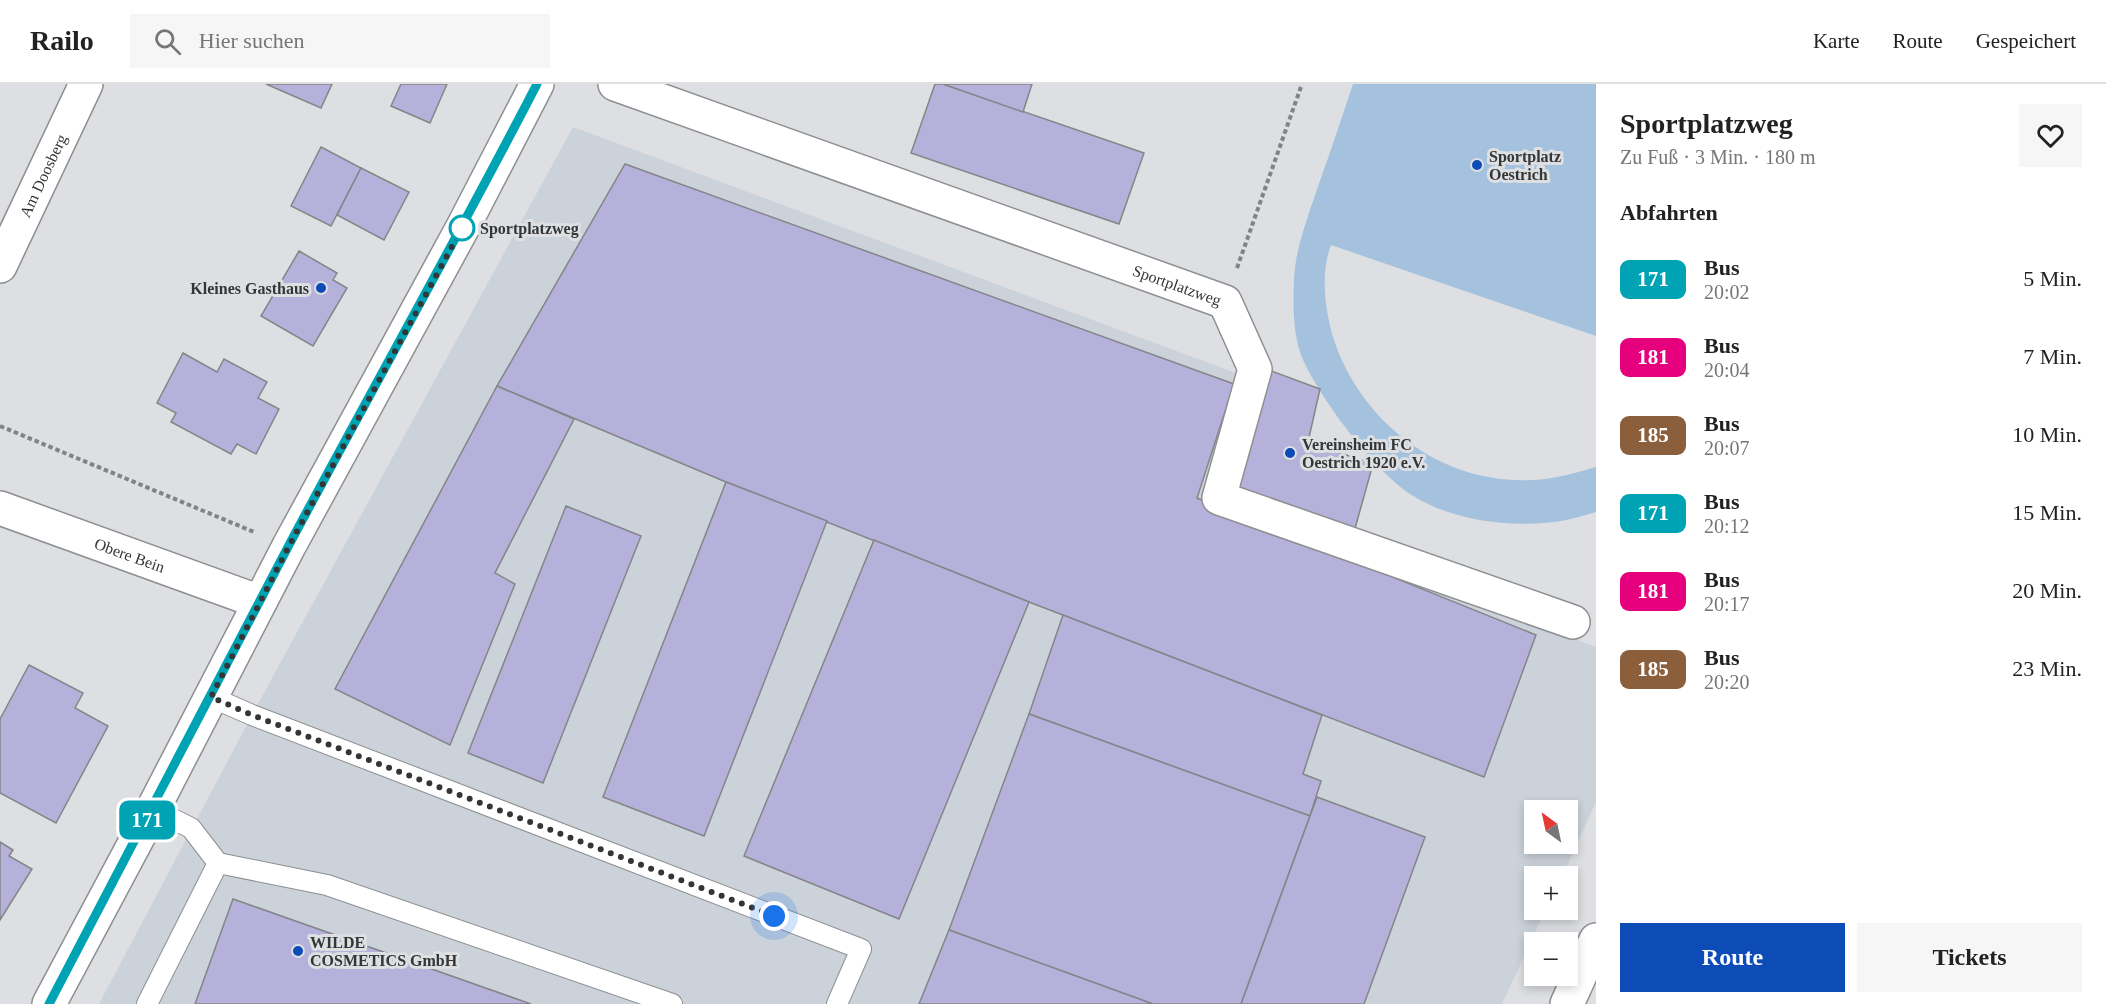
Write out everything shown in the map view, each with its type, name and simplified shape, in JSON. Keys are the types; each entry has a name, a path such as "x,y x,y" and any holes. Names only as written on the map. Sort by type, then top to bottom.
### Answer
{"street":[{"name":"Am Doosberg","path":"0,266 86,84"},
{"path":"49,1004 289,546 463,227 537,84"},
{"name":"Sportplatzweg","path":"615,84 1225,302 1255,369 1219,498 1573,622"},
{"name":"Obere Bein","path":"0,508 260,602"},
{"path":"1567,1004 1596,940"}],"lane":[{"path":"211,697 252,715 861,949 837,1004"},
{"path":"153,809 191,828 218,863 327,885 672,1004"},
{"path":"147,1004 218,863"}],"path":[{"path":"1225,302 1302,84"},
{"path":"0,426 289,546"}],"shaded area":[{"name":"Sportplatz Oestrich","path":"1353,84 1596,84 1596,336 1331,245 1326,268 1325,292 1334,340 1347,370 1364,398 1386,423 1410,443 1438,460 1468,472 1500,479 1541,479 1596,467 1596,512 1561,521 1524,524 1486,521 1431,505 1415,497 1395,482 1357,443 1313,379 1303,360 1296,335 1295,269 1305,224"},
{"path":"573,127 1241,375 1206,499 1596,647 1596,802 1578,841 1578,800 1524,800 1524,854 1572,854 1567,866 1524,866 1524,920 1541,920 1535,932 1524,932 1524,956 1502,1004 99,1004 252,715"}],"building":[{"path":"266,84 332,84 321,108"},
{"path":"401,84 447,84 430,123 391,106"},
{"path":"935,84 943,84 1144,153 1119,224 911,153"},
{"path":"943,84 1032,84 1023,112"},
{"path":"321,147 361,168 331,226 291,206"},
{"path":"625,164 1234,384 1197,498 1536,635 1484,777 1029,602 726,482 497,386"},
{"path":"361,168 409,192 384,240 337,215"},
{"path":"299,251 337,273 333,280 347,288 313,346 261,316"},
{"path":"183,353 217,372 224,359 267,382 258,398 279,409 256,454 237,444 231,454 171,422 176,413 157,403"},
{"name":"Vereinsheim FC Oestrich 1920 e.V.","path":"1266,369 1320,389 1308,442 1373,464 1354,532 1227,493"},
{"path":"497,386 574,419 495,573 515,584 450,745 335,689"},
{"path":"726,482 827,521 704,836 603,797"},
{"path":"566,506 641,536 543,783 468,753"},
{"path":"874,540 1029,602 899,919 744,856"},
{"path":"1063,615 1322,715 1303,774 1321,781 1310,816 1029,714"},
{"path":"29,665 83,693 75,708 108,726 56,823 0,793 0,719"},
{"path":"1029,714 1310,816 1241,1004 1153,1004 949,930"},
{"path":"1317,797 1425,837 1364,1004 1241,1004"},
{"path":"0,842 13,850 9,856 32,869 0,920"},
{"name":"WILDE COSMETICS GmbH","path":"233,899 531,1004 195,1004"},
{"path":"949,930 1153,1004 919,1004"}],"bus line":[{"name":"171","path":"49,1004 289,546 463,227 537,84"}],"place":[{"name":"Sportplatz Oestrich","path":"1477,165"},
{"name":"Sportplatzweg","path":"462,228"},
{"name":"Kleines Gasthaus","path":"321,288"},
{"name":"Vereinsheim FC Oestrich 1920 e.V.","path":"1290,453"},
{"name":"WILDE COSMETICS GmbH","path":"298,951"}],"route":[{"path":"462,228 289,546 211,697 252,715 774,916"}]}
